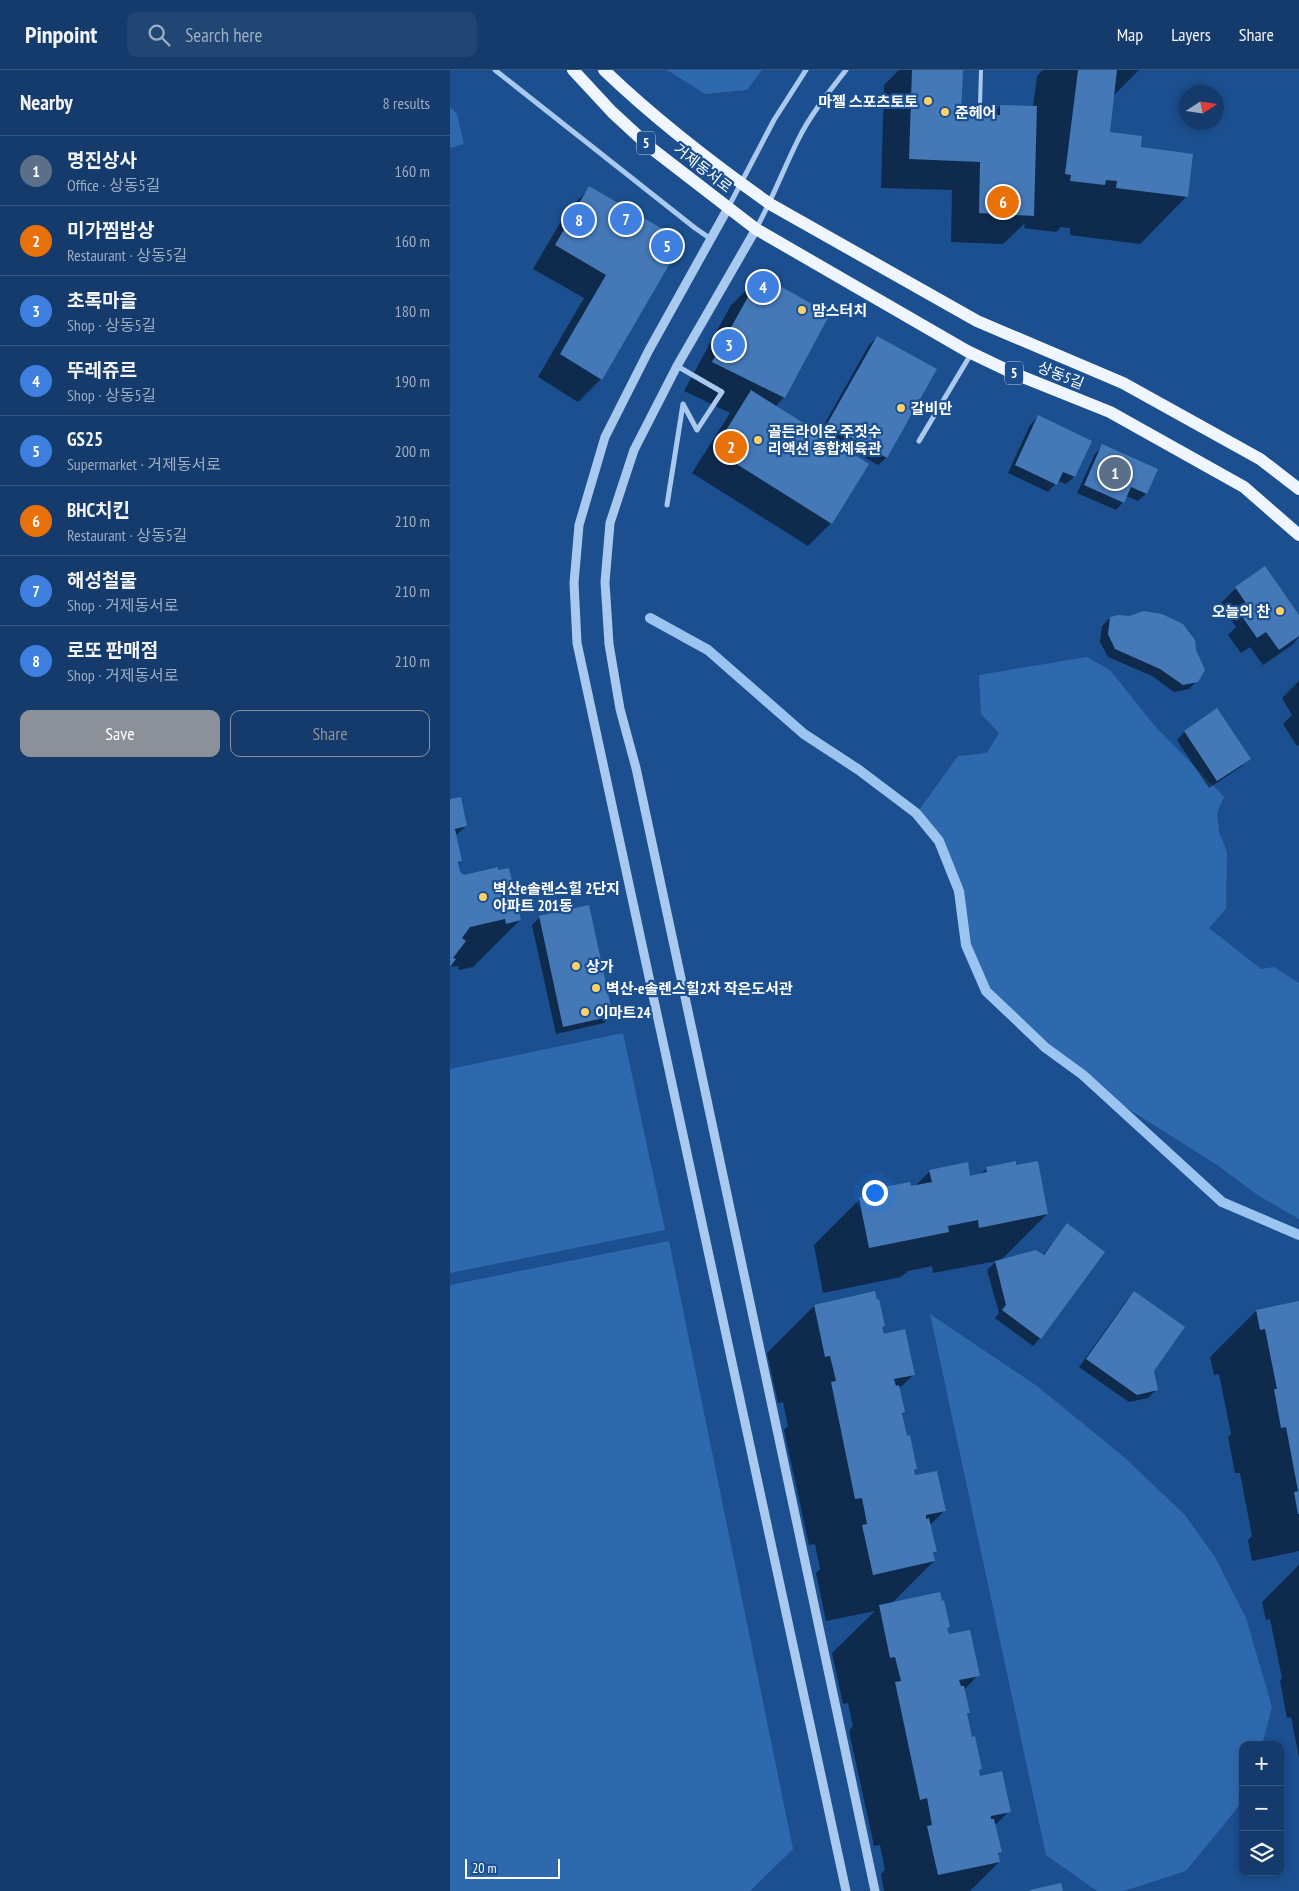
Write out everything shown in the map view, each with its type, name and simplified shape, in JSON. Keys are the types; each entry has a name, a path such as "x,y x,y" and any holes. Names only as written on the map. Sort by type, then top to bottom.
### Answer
{"main road":[{"name":"거제동서로","path":"573,70 612,112 651,148 728,208"},
{"name":"거제동서로","path":"604,70 657,118 740,183"},
{"name":"상동5길","path":"740,183 770,204 977,321 1123,383 1260,459 1299,489"},
{"name":"상동5길","path":"728,208 756,229 971,353 1013,373 1110,412 1244,487 1299,535"}],"street":[{"path":"495,70 695,228 712,239"},
{"path":"806,70 774,120 712,239 649,350 605,438 579,525 574,583 577,643 846,1891"},
{"path":"846,70 798,139 770,204 677,366 634,450 610,523 605,582 609,644 620,709 636,768 875,1891"},
{"path":"919,441 971,353"},
{"path":"667,505 683,404 697,430 722,392 677,366"}],"lane":[{"path":"980,106 981,70"}],"shaded area":[{"path":"667,70 762,70 747,90 705,94"},
{"path":"450,107 457,114 464,144 450,148"},
{"path":"1087,657 1110,670 1154,725 1224,797 1217,813 1219,832 1227,852 1226,909 1209,928 1261,969 1274,967 1299,983 1299,1219 1259,1196 1217,1165 1119,1103 1086,1072 1046,1043 989,989 971,944 962,888 944,840 919,810 958,756 987,753 999,733 981,714 979,675"},
{"path":"623,1033 665,1230 450,1273 450,1069"},
{"path":"669,1241 793,1849 750,1891 450,1891 450,1285"},
{"path":"930,1314 1037,1386 1125,1458 1185,1515 1215,1557 1246,1618 1272,1707 1263,1741 1239,1741 1239,1806 1186,1871 1124,1891 1097,1891 1046,1855"}],"building":[{"path":"912,70 963,70 961,113 1000,115 1000,105 1037,106 1034,216 979,213 980,162 909,159"},
{"path":"1078,70 1117,70 1110,132 1142,136 1141,147 1193,154 1188,197 1116,188 1117,181 1106,180 1105,185 1070,181 1071,175 1065,174"},
{"path":"589,186 683,241 602,380 560,354 606,275 555,245"},
{"path":"760,275 830,314 785,398 712,362"},
{"path":"877,336 937,369 887,458 827,424"},
{"path":"751,390 869,464 832,524 714,450"},
{"path":"1038,415 1092,441 1075,477 1063,472 1057,485 1015,465"},
{"path":"1102,444 1158,469 1147,494 1131,487 1124,503 1084,485"},
{"path":"1265,566 1299,615 1299,636 1279,650 1266,632 1257,638 1243,618 1252,612 1235,587"},
{"path":"1144,611 1162,614 1183,624 1195,640 1196,650 1205,670 1198,682 1183,685 1160,669 1115,649 1108,634 1110,617 1119,615 1129,616"},
{"path":"1217,708 1251,759 1217,781 1184,731"},
{"name":"벽산e솔렌스힐 2단지 아파트 201동","path":"461,797 467,826 455,829 462,861 458,862 460,872 464,875 498,867 498,870 509,868 521,920 506,924 505,919 470,927 462,938 466,941 453,958 456,959 450,967 450,799"},
{"name":"상가","path":"589,905 613,1016 563,1027 539,916"},
{"path":"1016,1161 1016,1165 1038,1161 1048,1214 979,1228 978,1220 948,1226 949,1232 869,1248 859,1198 880,1193 879,1188 910,1182 911,1186 932,1182 929,1170 968,1162 970,1176 987,1172 986,1167"},
{"path":"1067,1223 1105,1252 1041,1339 1002,1310 1006,1305 995,1261 1036,1250 1044,1255"},
{"path":"875,1291 877,1300 879,1299 885,1326 882,1327 884,1334 905,1329 915,1375 894,1379 896,1386 899,1385 905,1412 902,1413 907,1436 910,1435 917,1469 914,1470 915,1475 937,1471 946,1511 926,1515 926,1519 929,1518 937,1552 933,1552 935,1561 873,1575 862,1525 867,1524 862,1498 855,1499 831,1382 836,1381 830,1356 825,1357 814,1305"},
{"path":"1134,1291 1185,1327 1154,1371 1158,1390 1137,1395 1086,1359"},
{"path":"1299,1301 1298,1491 1286,1427 1281,1428 1274,1389 1277,1389 1265,1329 1260,1330 1256,1310"},
{"path":"1299,1491 1299,1514 1298,1514 1294,1492"},
{"path":"940,1592 942,1601 944,1600 950,1627 947,1628 949,1634 970,1630 980,1676 959,1680 961,1686 964,1686 970,1713 967,1713 972,1737 975,1736 982,1769 979,1770 980,1776 1002,1771 1011,1812 991,1816 991,1819 994,1819 1002,1852 998,1853 1000,1862 938,1875 927,1826 932,1825 927,1798 920,1800 895,1682 901,1681 895,1657 890,1658 879,1605"},
{"path":"1061,1883 1063,1891 1030,1891 1030,1890"}],"waterway":[{"path":"650,618 708,650 804,734 859,770 916,813 939,841 959,891 966,945 986,991 1046,1048 1083,1075 1222,1202 1299,1235"}],"place":[{"name":"마젤 스포츠토토","path":"928,101"},
{"name":"준헤어","path":"945,112"},
{"name":"BHC치킨","path":"1003,202"},
{"name":"해성철물","path":"626,219"},
{"name":"로또 판매점","path":"579,220"},
{"name":"GS25","path":"667,246"},
{"name":"뚜레쥬르","path":"763,287"},
{"name":"맘스터치","path":"802,310"},
{"name":"초록마을","path":"729,345"},
{"name":"갈비만","path":"901,408"},
{"name":"골든라이온 주짓수 리액션 종합체육관","path":"758,440"},
{"name":"미가찜밥상","path":"731,447"},
{"name":"명진상사","path":"1115,473"},
{"name":"오늘의 찬","path":"1280,611"},
{"name":"벽산e솔렌스힐 2단지 아파트 201동","path":"483,897"},
{"name":"상가","path":"576,966"},
{"name":"벽산-e솔렌스힐2차 작은도서관","path":"596,988"},
{"name":"이마트24","path":"585,1012"}]}
